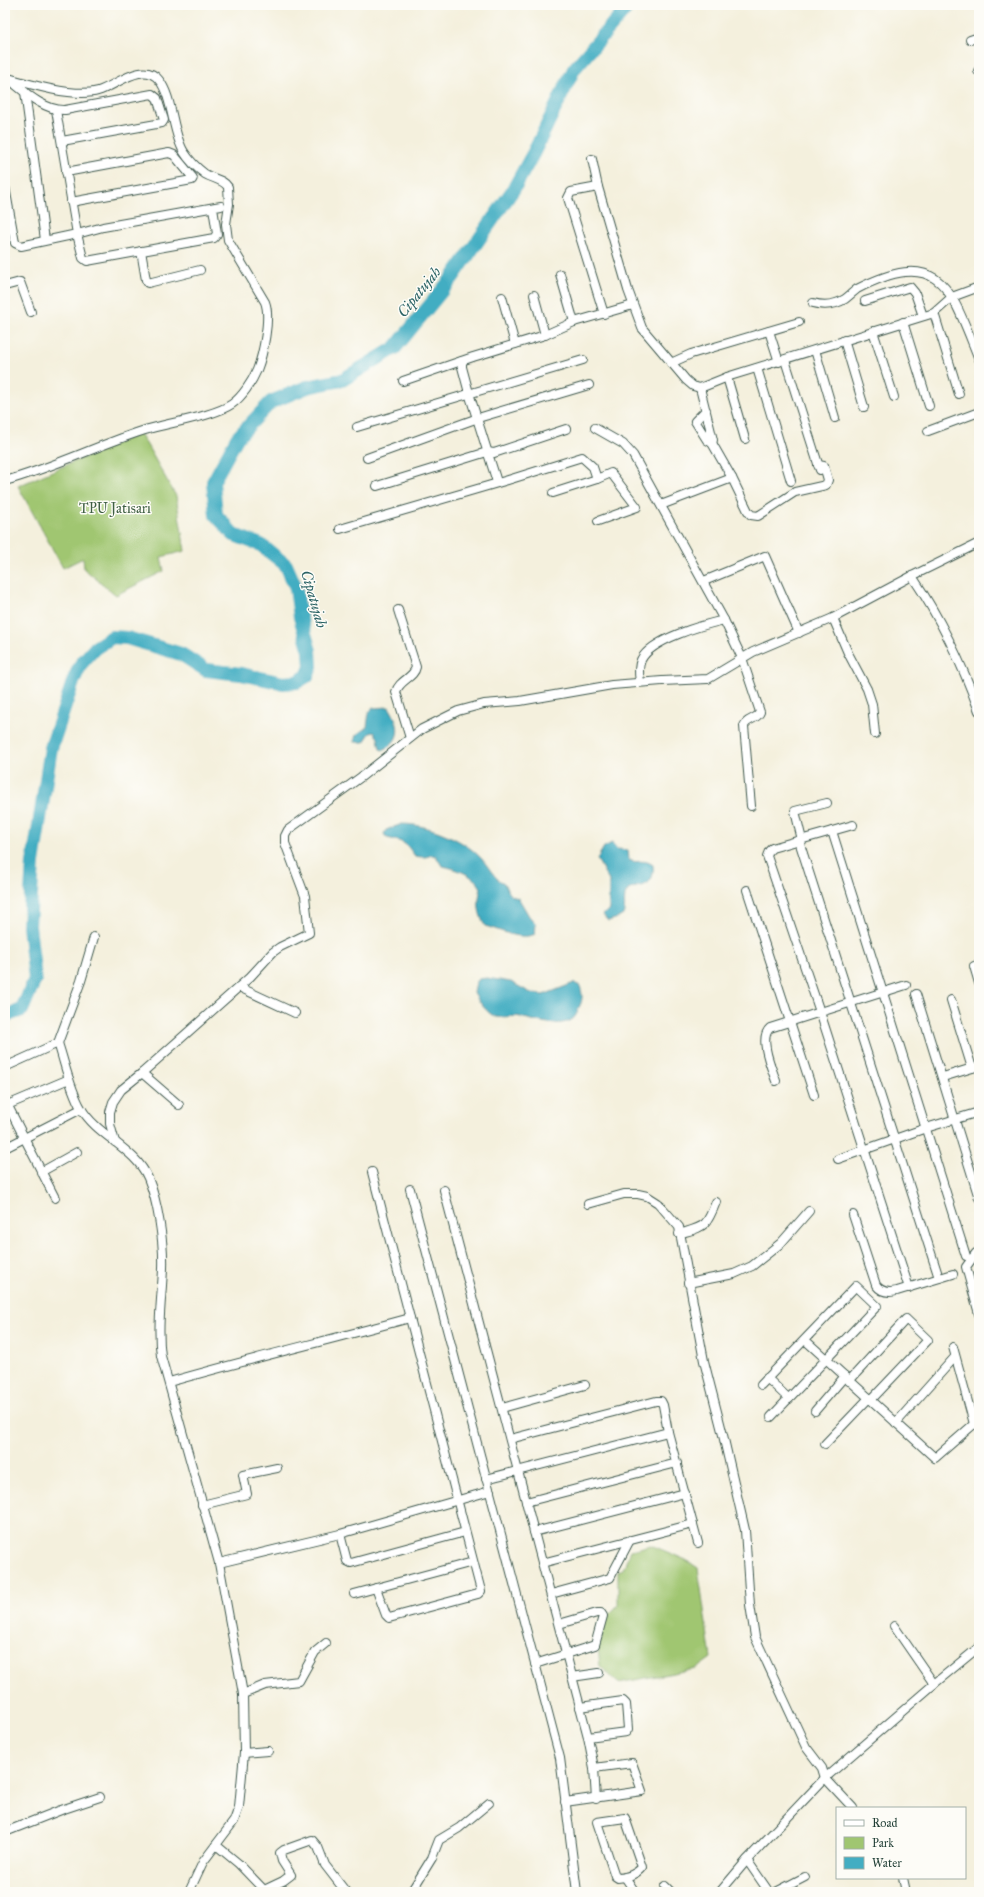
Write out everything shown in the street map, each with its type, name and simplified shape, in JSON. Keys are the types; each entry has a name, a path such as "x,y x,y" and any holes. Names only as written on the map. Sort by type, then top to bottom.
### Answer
{"street":[{"path":"970,40 979,37"},
{"path":"5,481 64,461 142,431 218,411 232,404 242,394 257,369 267,312 265,302 228,240 226,224 229,204 228,188 221,181 199,169 184,152 163,85 155,76 147,72 136,74 100,90 88,92 64,91 31,85 6,77"},
{"path":"6,77 25,92 56,110 65,110 152,94 157,98 164,120 162,123 62,141"},
{"path":"25,92 45,240"},
{"path":"5,187 7,212 15,244 21,246 76,234 103,227 217,207 216,234 214,238 85,260 82,256 76,234 56,110"},
{"path":"66,172 169,153 174,156 193,178 192,180 71,202"},
{"path":"592,159 598,187 633,305 642,328 690,384 700,388 844,340 934,313 952,297 979,288"},
{"path":"598,187 571,192 568,198 604,314"},
{"path":"141,251 146,280 148,283 200,270"},
{"path":"813,303 830,305 839,302 856,290 896,274 921,272 934,277 943,284 952,297 979,359"},
{"path":"560,274 574,322"},
{"path":"5,286 20,282 31,312"},
{"path":"865,301 910,287 916,293 923,316"},
{"path":"534,295 545,335"},
{"path":"502,297 515,344"},
{"path":"403,381 545,335 574,322 633,305"},
{"path":"934,313 959,394"},
{"path":"671,363 691,354 799,322"},
{"path":"903,322 930,406"},
{"path":"706,410 695,421 707,440 712,443 751,515 758,516 796,492 826,485 828,480 824,466 819,468 782,361 768,331"},
{"path":"873,331 894,397"},
{"path":"844,340 864,407"},
{"path":"815,350 835,418"},
{"path":"358,427 583,360"},
{"path":"462,361 462,367 469,393 497,482"},
{"path":"757,368 791,481"},
{"path":"727,378 745,439"},
{"path":"366,458 478,418 588,385"},
{"path":"700,388 713,440 712,443"},
{"path":"928,431 979,412"},
{"path":"595,428 618,441 628,449 704,581 742,658 760,712 758,716 747,721 744,726 751,806"},
{"path":"377,486 487,452 494,453 566,429"},
{"path":"340,528 582,457 593,467 597,479"},
{"path":"553,493 611,473 637,507 598,521"},
{"path":"661,505 732,478"},
{"path":"115,1142 109,1119 113,1102 121,1090 239,986 273,952 280,947 306,936 309,932 305,896 285,842 285,836 288,830 361,777 410,738 436,720 473,706 520,701 640,682 705,680 725,670 742,658 833,618 912,576 979,543"},
{"path":"704,581 765,556 799,633"},
{"path":"912,576 941,624 967,677 979,711"},
{"path":"398,610 416,667 414,672 399,686 396,692 410,738"},
{"path":"833,618 848,654 867,689 872,704 875,734"},
{"path":"640,682 640,661 646,654 676,635 706,624 724,620"},
{"path":"827,803 795,812 801,840 940,1278"},
{"path":"853,825 772,848 767,856 820,1012 909,1288"},
{"path":"832,831 966,1256"},
{"path":"748,890 814,1095"},
{"path":"94,937 81,980 58,1043 81,1109 92,1122 135,1160 148,1179 159,1224 163,1267 159,1342 163,1364 202,1505 220,1563 243,1694 244,1753 239,1807 234,1821 202,1862 189,1892"},
{"path":"974,966 979,983"},
{"path":"776,1081 765,1041 766,1033 770,1028 906,985"},
{"path":"239,986 295,1013"},
{"path":"916,994 956,1119 979,1198"},
{"path":"943,1077 976,1067 951,1000"},
{"path":"5,1067 58,1043"},
{"path":"142,1073 179,1105"},
{"path":"55,1198 6,1104 70,1079"},
{"path":"5,1148 81,1109"},
{"path":"838,1159 896,1138 979,1112"},
{"path":"41,1172 77,1152"},
{"path":"372,1172 480,1590 479,1593 397,1616 387,1617 376,1588"},
{"path":"410,1189 560,1758 577,1892"},
{"path":"444,1190 588,1737 594,1768 596,1799"},
{"path":"588,1204 624,1194 638,1194 647,1196 652,1198 663,1208 679,1227 688,1283 704,1361 723,1435 748,1546 750,1605 756,1637 800,1735 822,1768 825,1778 852,1807"},
{"path":"680,1234 706,1224 716,1202"},
{"path":"688,1283 734,1274 752,1266 781,1243 809,1210"},
{"path":"853,1215 878,1288 890,1293 953,1274"},
{"path":"979,1252 966,1267 979,1314"},
{"path":"761,1385 856,1286 877,1306 771,1417"},
{"path":"169,1382 262,1355 305,1347 410,1318"},
{"path":"814,1411 906,1319 928,1340 825,1444"},
{"path":"805,1340 935,1458 977,1424 953,1347"},
{"path":"896,1423 955,1357"},
{"path":"767,1378 789,1398"},
{"path":"502,1408 585,1385"},
{"path":"510,1439 658,1400 663,1405 668,1432 698,1543"},
{"path":"486,1479 668,1432"},
{"path":"526,1502 677,1463"},
{"path":"202,1505 247,1494 244,1475 277,1468"},
{"path":"220,1563 340,1534 490,1491"},
{"path":"534,1532 685,1494"},
{"path":"542,1563 693,1524"},
{"path":"340,1534 347,1560 351,1563 465,1532"},
{"path":"551,1594 610,1578 630,1540"},
{"path":"354,1594 473,1562"},
{"path":"535,1664 595,1645 603,1616 601,1613 597,1613 559,1624"},
{"path":"894,1626 934,1684"},
{"path":"243,1694 265,1685 299,1681 315,1652 326,1643"},
{"path":"720,1892 747,1860 825,1778 979,1647"},
{"path":"572,1677 599,1673"},
{"path":"580,1707 623,1701 626,1704 628,1729 626,1732 588,1737"},
{"path":"244,1753 268,1751"},
{"path":"565,1802 640,1792 642,1788 632,1762 594,1768"},
{"path":"5,1832 61,1810 100,1797"},
{"path":"411,1892 432,1858 439,1840 459,1828 489,1802"},
{"path":"625,1818 642,1867 625,1878 618,1878 615,1876 597,1822 625,1818"},
{"path":"216,1845 239,1864 264,1890 272,1888 291,1875 282,1861 280,1853 284,1850 312,1840 318,1847 325,1865 346,1892"},
{"path":"747,1860 769,1892"},
{"path":"776,1892 805,1877"},
{"path":"625,1878 635,1892"},
{"path":"903,1879 906,1892"},
{"path":"665,1886 671,1892"}],"green space":[{"name":"TPU Jatisari","path":"140,433 176,496 185,551 161,557 164,571 116,595 84,569 83,558 63,568 18,486"},
{"path":"651,1545 686,1560 698,1568 711,1658 696,1669 618,1683 600,1666 598,1647 605,1619 618,1605 618,1571 623,1569 631,1550"}],"water":[{"path":"389,707 395,719 398,730 397,736 390,746 383,750 380,749 378,738 374,732 370,733 364,742 354,742 356,735 367,727 369,712 373,708"},
{"path":"402,824 422,827 444,834 473,850 498,879 504,883 509,894 519,899 529,916 536,924 535,934 529,936 517,936 485,926 479,908 481,888 478,883 464,873 453,868 442,866 436,856 415,856 404,843 387,838 384,834 386,830"},
{"path":"612,843 617,849 628,850 629,860 644,861 653,865 653,874 651,880 647,883 633,888 626,893 623,915 608,921 603,915 609,909 609,881 597,859 604,847"},
{"path":"487,978 511,982 531,993 543,995 574,983 580,986 582,1001 576,1015 572,1020 566,1022 550,1023 518,1016 496,1017 484,1007 474,993 476,983 479,979"}],"waterway":[{"name":"Cipatujah","path":"5,1016 22,1010 35,979 29,926 33,863 51,748 74,679 81,664 95,648 112,637 127,638 181,654 206,670 241,674 283,683 297,682 307,676 311,667 310,651 300,617 296,588 286,565 261,545 234,535 216,515 213,482 237,438 271,402 307,387 342,380 395,348 453,277 513,190 534,152 574,69 629,5"}]}
